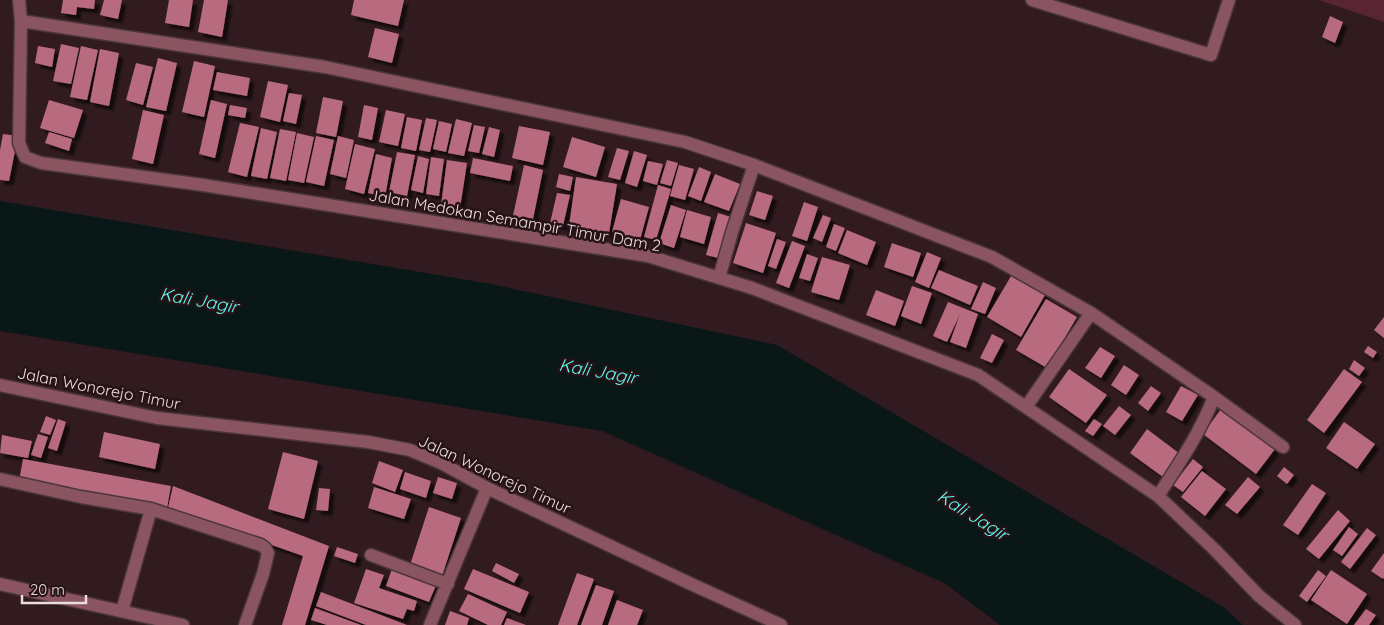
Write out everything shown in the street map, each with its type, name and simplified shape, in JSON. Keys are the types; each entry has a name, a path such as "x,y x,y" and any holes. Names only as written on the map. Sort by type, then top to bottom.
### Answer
{"street":[{"name":"Jalan Medokan Semampir Timur Dam 2","path":"19,0 21,21 19,143 25,157 40,164 212,187 648,256 752,288 978,374 1158,496 1215,550 1259,596 1295,625"},
{"path":"1032,0 1211,55 1229,0"},
{"path":"21,21 325,67 685,142 754,165 992,257 1091,313 1214,397 1283,447"},
{"path":"719,278 754,165"},
{"path":"1026,407 1091,313"},
{"name":"Jalan Wonorejo Timur","path":"1,388 158,418 368,442 410,450 441,463 487,488 688,583 781,625"},
{"path":"1158,496 1189,449 1207,416 1214,397"},
{"path":"0,479 81,497 151,509 261,545 268,553 263,574 245,625"},
{"path":"430,625 487,488"},
{"path":"122,611 151,509"},
{"path":"371,555 448,584"},
{"path":"0,584 183,625"}],"shaded area":[{"path":"1319,0 1384,0 1384,22"}],"water":[{"name":"Kali Jagir","path":"0,201 491,284 777,345 1225,608 1243,625 1000,625 944,583 602,431 0,331"}],"building":[{"path":"63,0 95,0 94,9 77,7 76,15 61,13"},
{"path":"104,0 122,0 118,19 100,15"},
{"path":"169,0 193,0 189,27 165,23"},
{"path":"204,0 228,0 222,37 198,32"},
{"path":"354,0 404,0 398,26 351,15"},
{"path":"1330,16 1343,22 1335,43 1322,37"},
{"path":"375,28 399,34 392,63 368,57"},
{"path":"61,44 79,48 71,84 53,81"},
{"path":"38,46 55,49 52,67 35,63"},
{"path":"81,46 98,50 87,100 70,97"},
{"path":"100,49 119,53 109,106 90,102"},
{"path":"158,58 177,63 166,111 146,107"},
{"path":"194,61 215,66 204,117 182,112"},
{"path":"136,63 153,67 143,105 126,100"},
{"path":"217,72 250,78 247,96 213,90"},
{"path":"268,81 288,85 280,122 260,117"},
{"path":"289,93 302,95 296,124 283,121"},
{"path":"323,97 343,101 336,137 316,133"},
{"path":"49,100 83,110 74,138 40,128"},
{"path":"211,100 227,104 215,158 199,154"},
{"path":"230,105 247,108 245,118 228,115"},
{"path":"364,105 378,108 372,140 358,137"},
{"path":"143,110 164,115 153,164 132,159"},
{"path":"386,110 405,114 398,146 379,142"},
{"path":"407,117 422,120 416,151 401,148"},
{"path":"426,118 437,120 430,152 419,150"},
{"path":"456,119 472,123 464,156 448,153"},
{"path":"439,121 452,124 446,152 433,149"},
{"path":"240,123 259,127 247,177 228,172"},
{"path":"474,125 485,127 479,153 468,151"},
{"path":"519,126 550,132 543,165 512,158"},
{"path":"489,127 500,130 494,157 482,154"},
{"path":"261,128 277,132 267,179 251,176"},
{"path":"280,129 296,132 286,181 270,178"},
{"path":"49,132 72,139 69,151 45,143"},
{"path":"297,133 314,137 304,183 288,180"},
{"path":"3,134 18,136 9,181 0,180 0,150"},
{"path":"316,136 334,140 324,186 306,182"},
{"path":"338,136 354,140 346,178 330,174"},
{"path":"572,137 605,147 596,177 563,167"},
{"path":"355,144 375,149 364,194 345,189"},
{"path":"617,148 629,151 620,180 608,177"},
{"path":"634,151 647,155 637,187 625,183"},
{"path":"397,152 415,155 407,196 389,192"},
{"path":"376,154 392,158 385,197 368,193"},
{"path":"418,156 429,159 423,193 411,190"},
{"path":"431,157 444,159 439,196 426,194"},
{"path":"473,158 513,166 510,181 470,173"},
{"path":"447,160 467,163 460,208 441,205"},
{"path":"667,160 678,163 671,186 660,183"},
{"path":"648,161 663,164 657,185 643,181"},
{"path":"524,165 543,170 532,224 512,220"},
{"path":"679,165 694,169 685,200 670,196"},
{"path":"699,167 711,172 701,201 688,196"},
{"path":"559,174 573,177 570,191 556,187"},
{"path":"715,174 740,184 729,211 704,202"},
{"path":"576,177 617,184 609,233 569,226"},
{"path":"658,185 671,189 656,240 644,237"},
{"path":"757,191 773,196 765,220 749,215"},
{"path":"557,193 570,195 563,226 550,223"},
{"path":"621,199 649,207 640,240 612,232"},
{"path":"804,202 818,207 807,241 792,236"},
{"path":"671,205 686,210 674,248 659,243"},
{"path":"687,210 711,217 704,244 680,237"},
{"path":"718,213 731,217 718,258 706,255"},
{"path":"823,215 831,218 822,242 813,238"},
{"path":"746,223 776,233 763,273 733,263"},
{"path":"834,224 845,228 836,251 826,247"},
{"path":"847,230 876,242 867,265 838,253"},
{"path":"777,239 786,242 776,269 768,266"},
{"path":"792,241 805,246 789,288 776,283"},
{"path":"892,243 921,253 913,277 884,267"},
{"path":"927,252 941,258 929,288 915,282"},
{"path":"807,254 818,258 810,281 799,278"},
{"path":"822,257 850,265 839,300 811,292"},
{"path":"939,270 978,286 970,305 931,288"},
{"path":"1011,276 1045,295 1021,337 987,317"},
{"path":"983,282 996,288 985,314 971,309"},
{"path":"912,286 932,293 921,324 901,316"},
{"path":"876,290 904,301 895,326 866,315"},
{"path":"1046,299 1077,317 1047,368 1016,350"},
{"path":"948,302 978,314 966,348 950,342 960,314 947,342 933,336"},
{"path":"1384,317 1384,338 1374,330"},
{"path":"992,334 1004,340 992,363 980,358"},
{"path":"1368,346 1377,352 1373,358 1364,352"},
{"path":"1100,347 1115,356 1101,378 1085,368"},
{"path":"1354,360 1365,368 1359,376 1349,369"},
{"path":"1124,365 1139,375 1126,395 1111,385"},
{"path":"1069,369 1107,395 1086,423 1049,397"},
{"path":"1344,369 1362,382 1324,433 1307,420"},
{"path":"1151,386 1161,393 1148,411 1138,403"},
{"path":"1181,386 1198,395 1182,421 1166,412"},
{"path":"1119,406 1131,415 1115,435 1103,426"},
{"path":"1221,409 1275,449 1256,474 1203,434"},
{"path":"46,416 56,420 50,435 40,432"},
{"path":"58,419 66,422 57,451 48,448"},
{"path":"1094,419 1102,424 1093,436 1085,431"},
{"path":"1344,422 1375,444 1357,469 1326,448"},
{"path":"1147,429 1180,454 1163,477 1130,453"},
{"path":"104,432 160,444 155,469 99,457"},
{"path":"38,434 48,437 41,458 31,455"},
{"path":"2,435 32,441 28,458 0,453"},
{"path":"283,452 318,461 304,519 268,509"},
{"path":"23,459 171,486 167,508 19,481"},
{"path":"1193,459 1203,467 1183,492 1173,485"},
{"path":"379,461 403,470 395,492 372,483"},
{"path":"1284,467 1294,475 1287,484 1277,476"},
{"path":"1202,471 1226,489 1205,516 1181,497"},
{"path":"405,472 431,481 426,498 400,489"},
{"path":"438,477 457,483 452,499 433,493"},
{"path":"1248,477 1260,487 1237,514 1225,505"},
{"path":"1312,484 1326,493 1298,535 1283,525"},
{"path":"173,486 329,546 305,625 282,625 303,556 168,508"},
{"path":"374,487 411,499 404,519 368,508"},
{"path":"319,488 330,489 328,511 316,510"},
{"path":"429,507 461,518 442,576 410,565"},
{"path":"1338,510 1350,521 1319,559 1306,549"},
{"path":"1349,527 1358,534 1342,556 1333,550"},
{"path":"1367,528 1376,535 1350,569 1341,562"},
{"path":"337,547 358,554 355,563 334,556"},
{"path":"1384,553 1384,577 1383,579 1371,571"},
{"path":"496,563 519,574 514,583 492,571"},
{"path":"393,566 437,583 429,602 386,586"},
{"path":"366,569 384,575 379,588 417,601 414,611 407,609 403,619 354,603"},
{"path":"473,569 529,592 520,613 464,589"},
{"path":"1318,570 1326,576 1307,602 1299,596"},
{"path":"1331,570 1367,594 1347,624 1311,600"},
{"path":"577,573 594,579 577,625 558,625"},
{"path":"596,585 614,591 602,625 581,625"},
{"path":"321,592 407,625 366,625 316,606"},
{"path":"468,594 507,612 501,625 488,625 459,611"},
{"path":"617,600 643,610 637,625 608,625"},
{"path":"315,608 361,625 327,625 311,620"},
{"path":"1366,609 1376,615 1369,625 1354,625"},
{"path":"450,611 469,618 467,625 445,625"},
{"path":"507,618 526,625 504,625"}]}
